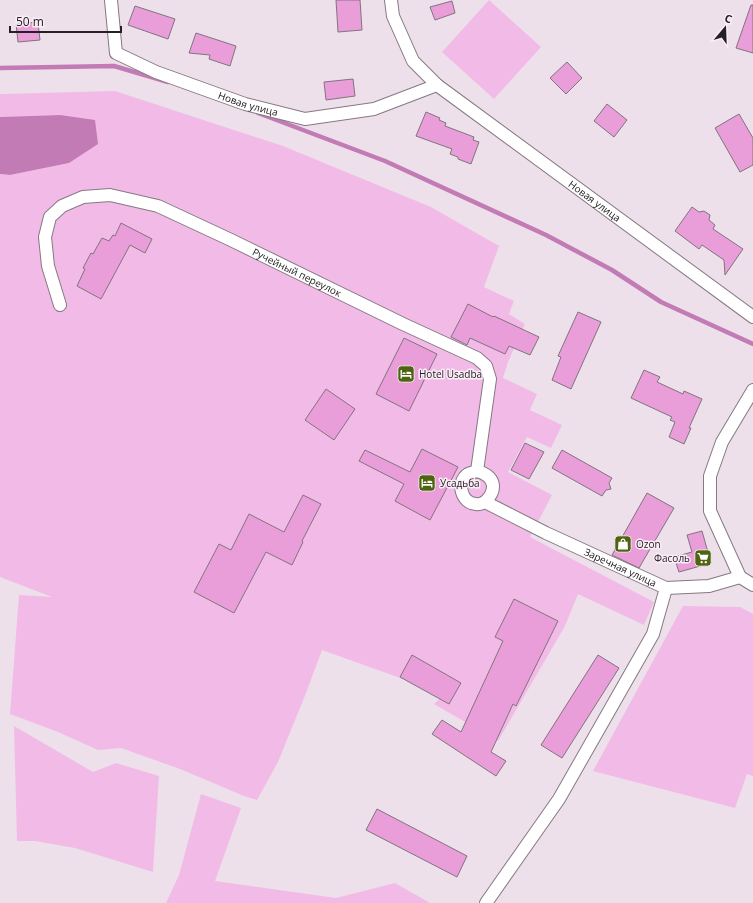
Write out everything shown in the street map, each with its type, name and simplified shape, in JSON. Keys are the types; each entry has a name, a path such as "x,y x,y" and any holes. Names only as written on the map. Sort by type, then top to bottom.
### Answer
{"street":[{"name":"Новая улица","path":"111,0 116,53 156,72 245,104 305,119 374,109 436,85"},
{"name":"Новая улица","path":"391,0 393,16 413,61 436,85 753,317"},
{"name":"Ручейный переулок","path":"60,305 48,266 46,237 50,217 62,206 83,197 110,195 158,206 477,358 486,366 490,379 477,472"},
{"path":"753,390 748,411 722,442 710,476 710,511 740,578 753,585"},
{"name":"Заречная улица","path":"477,472 468,474 462,482 461,492 466,500 476,504 485,502 546,533 666,588 708,586 740,578"},
{"path":"477,472 485,474 491,480 494,488 491,496 485,502"},
{"path":"486,903 559,799 571,778 653,634 666,588"}],"shaded area":[{"path":"489,0 541,47 494,99 442,52"},
{"name":"Усадьба","path":"115,91 283,146 431,207 499,246 484,287 514,301 509,314 525,324 508,362 503,378 537,394 530,410 562,425 551,448 527,437 508,472 552,495 530,537 654,602 644,625 578,594 565,626 498,741 434,704 445,694 322,650 278,762 257,800 180,769 121,748 98,750 58,732 10,714 19,595 52,597 0,577 0,174 10,175 69,163 60,115 0,117 0,94"},
{"path":"60,115 95,120 98,144 69,163 10,175 0,174 0,117"},
{"path":"683,606 740,607 753,614 753,776 747,774 735,808 593,771"},
{"path":"14,726 93,772 116,763 159,776 153,872 75,848 35,841 17,841"},
{"path":"201,794 241,808 215,881 336,898 395,883 430,903 166,903 179,875"}],"building":[{"path":"336,0 360,0 362,30 338,32"},
{"path":"452,1 455,13 435,20 430,7"},
{"path":"751,5 753,5 753,53 736,48"},
{"path":"135,6 175,19 168,39 128,25"},
{"path":"38,22 40,40 18,42 16,24"},
{"path":"196,33 236,46 230,66 209,59 210,55 189,53"},
{"path":"567,62 582,78 566,94 550,78"},
{"path":"353,79 355,96 326,100 324,82"},
{"path":"607,104 627,120 614,137 594,121"},
{"path":"426,112 440,118 439,120 446,123 445,126 474,137 473,140 479,142 471,164 450,154 452,149 416,136"},
{"path":"739,114 753,138 753,165 740,172 715,128"},
{"path":"692,207 699,212 704,211 710,215 709,220 715,225 713,229 743,249 725,275 724,260 702,245 699,249 675,231"},
{"path":"121,223 152,239 145,253 130,245 101,299 77,286 85,269 83,268 91,253 93,254 102,238 109,241 113,235 115,236"},
{"path":"468,304 493,317 494,316 539,337 530,355 509,346 505,354 470,338 467,345 451,337"},
{"path":"578,312 601,322 571,389 552,380 561,357 558,356"},
{"name":"Hotel Usadba","path":"404,338 437,354 409,411 376,394"},
{"path":"644,370 660,377 657,382 683,394 684,391 702,399 689,428 691,428 684,444 669,437 675,422 670,420 672,417 631,398"},
{"path":"326,389 355,409 334,440 305,420"},
{"path":"525,443 544,452 529,479 511,470"},
{"name":"Усадьба","path":"422,449 458,467 430,520 395,501 404,484 359,461 365,450 410,472"},
{"path":"562,450 612,478 609,483 611,489 606,490 602,496 552,468"},
{"path":"647,493 674,508 639,568 612,555"},
{"path":"303,495 321,504 302,541 303,542 292,565 266,552 234,613 194,592 219,544 231,550 249,514 284,532"},
{"path":"702,531 711,563 679,572 674,557 692,552 687,535"},
{"path":"514,599 558,621 516,706 513,704 491,752 506,761 496,776 432,734 442,720 461,732 503,641 495,637"},
{"path":"412,655 461,683 449,704 400,677"},
{"path":"598,655 619,668 562,758 541,745"},
{"path":"377,809 467,856 457,877 366,830"}],"waterway":[{"path":"0,68 114,66 168,82"},
{"path":"258,113 385,161 546,235 612,270 661,302 753,344"}],"place":[{"name":"Hotel Usadba","path":"406,374"},
{"name":"Усадьба","path":"427,483"},
{"name":"Ozon","path":"623,544"},
{"name":"Фасоль","path":"703,558"}]}
